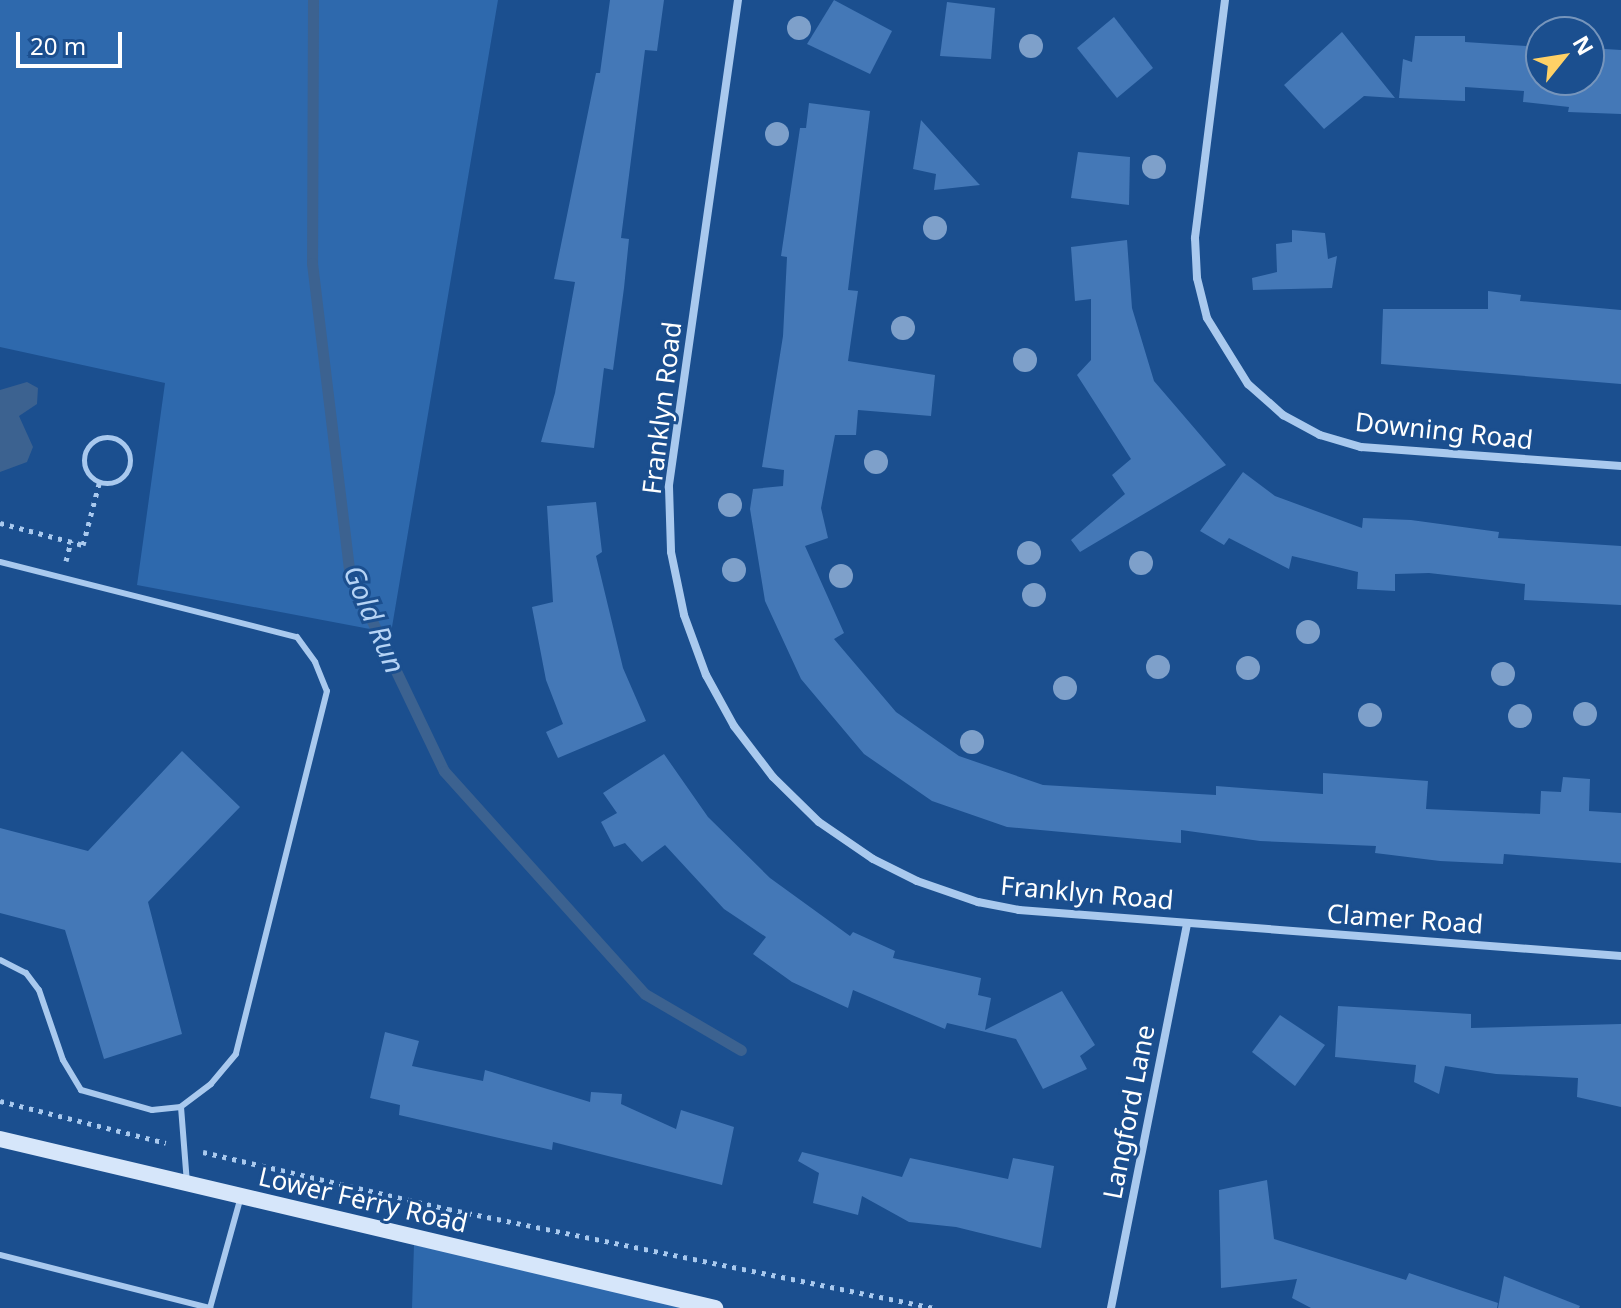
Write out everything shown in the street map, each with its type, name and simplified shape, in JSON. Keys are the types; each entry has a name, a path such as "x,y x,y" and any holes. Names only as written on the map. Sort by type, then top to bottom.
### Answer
{"street":[{"name":"Franklyn Road","path":"738,0 669,487 676,577 706,675 734,726 773,777 819,822 873,859 917,881 1019,910 1187,923"},
{"name":"Downing Road","path":"1225,0 1195,238 1197,278 1207,318 1248,384 1283,415 1320,435 1361,447 1621,466"},
{"name":"Clamer Road","path":"1187,923 1621,956"},
{"name":"Langford Lane","path":"1111,1308 1187,923"},
{"name":"Lower Ferry Road","path":"0,1139 715,1308"}],"lane":[{"path":"0,562 297,637 315,662 327,691 236,1054 211,1084 181,1107 152,1110 81,1090 63,1060 39,990 26,973 0,960"},
{"path":"181,1107 187,1183"},
{"path":"0,1255 210,1308 241,1196"}],"path":[{"path":"117,440 133,462 113,482 100,480 88,476 87,444 117,440"},
{"path":"0,523 83,545 100,480"},
{"path":"0,1101 493,1218 934,1308"}],"shaded area":[{"path":"0,0 498,0 391,633 137,585 165,383 0,347"},
{"path":"27,382 38,388 37,404 19,416 33,447 27,462 0,472 0,390"},
{"path":"414,1245 724,1308 412,1308"}],"building":[{"path":"610,0 664,0 657,51 645,50 621,238 629,239 624,288 613,370 604,368 594,448 541,442 555,393 575,282 554,279 596,73 600,73"},
{"path":"834,0 892,31 870,74 807,44"},
{"path":"947,2 995,8 991,59 940,56"},
{"path":"1114,17 1153,68 1117,98 1077,48"},
{"path":"1342,32 1395,98 1364,96 1324,129 1284,85"},
{"path":"1415,36 1465,36 1465,42 1525,46 1525,96 1605,96 1605,49 1621,50 1621,114 1568,112 1569,107 1523,102 1524,91 1465,87 1465,101 1399,98 1403,59 1412,62"},
{"path":"809,103 870,111 848,290 858,291 848,361 935,375 931,416 858,410 856,435 835,435 821,508 828,538 805,546 844,633 834,639 896,712 959,756 1043,785 1216,795 1216,786 1323,794 1323,773 1428,781 1426,809 1540,814 1541,791 1561,792 1563,777 1590,779 1589,811 1621,813 1621,863 1504,854 1503,864 1440,861 1375,853 1376,846 1260,841 1181,830 1181,843 1007,827 932,801 864,754 801,679 765,601 750,509 753,489 783,486 784,470 762,467 783,336 787,257 781,256 800,128 806,128"},
{"path":"921,120 980,185 934,190 936,174 913,169"},
{"path":"1078,152 1130,157 1129,205 1071,198"},
{"path":"1292,230 1325,233 1328,259 1337,256 1332,288 1253,290 1252,278 1277,272 1276,244 1292,242"},
{"path":"1127,240 1132,308 1154,381 1226,465 1080,552 1071,540 1125,494 1112,475 1131,459 1077,375 1091,360 1091,299 1075,301 1071,247"},
{"path":"1488,291 1521,295 1520,301 1621,310 1621,384 1381,364 1383,309 1488,309"},
{"path":"1243,472 1275,496 1362,528 1363,518 1411,520 1499,532 1498,538 1621,546 1621,605 1524,600 1525,584 1429,573 1395,574 1395,591 1357,589 1358,572 1292,556 1289,569 1229,538 1224,545 1200,531"},
{"path":"596,502 602,552 596,556 623,668 646,721 558,758 546,732 563,724 546,680 532,607 553,602 547,506"},
{"path":"182,751 240,807 148,902 182,1034 104,1059 65,930 0,913 0,828 88,851"},
{"path":"664,754 708,817 770,878 850,936 853,932 895,951 893,958 981,978 978,995 991,998 985,1030 1062,991 1095,1045 1080,1056 1087,1069 1043,1089 1016,1039 947,1023 945,1029 853,990 848,1008 792,982 753,954 766,937 724,909 665,845 642,862 625,843 614,847 601,822 617,813 603,793"},
{"path":"1338,1006 1471,1014 1471,1028 1621,1024 1621,1107 1577,1097 1578,1078 1496,1074 1445,1066 1439,1094 1414,1082 1416,1065 1335,1057"},
{"path":"1280,1015 1325,1045 1295,1086 1252,1052"},
{"path":"385,1032 419,1041 412,1066 483,1081 485,1070 590,1102 591,1092 622,1094 621,1104 676,1129 681,1110 734,1127 722,1185 553,1142 552,1150 399,1115 400,1105 370,1098"},
{"path":"802,1152 902,1177 910,1158 1008,1179 1013,1158 1054,1166 1041,1248 956,1227 909,1222 862,1196 858,1215 813,1203 819,1173 798,1161"},
{"path":"1267,1180 1274,1239 1406,1280 1409,1273 1498,1303 1497,1308 1311,1308 1292,1298 1297,1279 1221,1288 1219,1190"},
{"path":"1504,1276 1580,1306 1498,1308"}],"waterway":[{"name":"Gold Run","path":"313,0 312,263 350,575 444,771 645,994 741,1050"}]}
